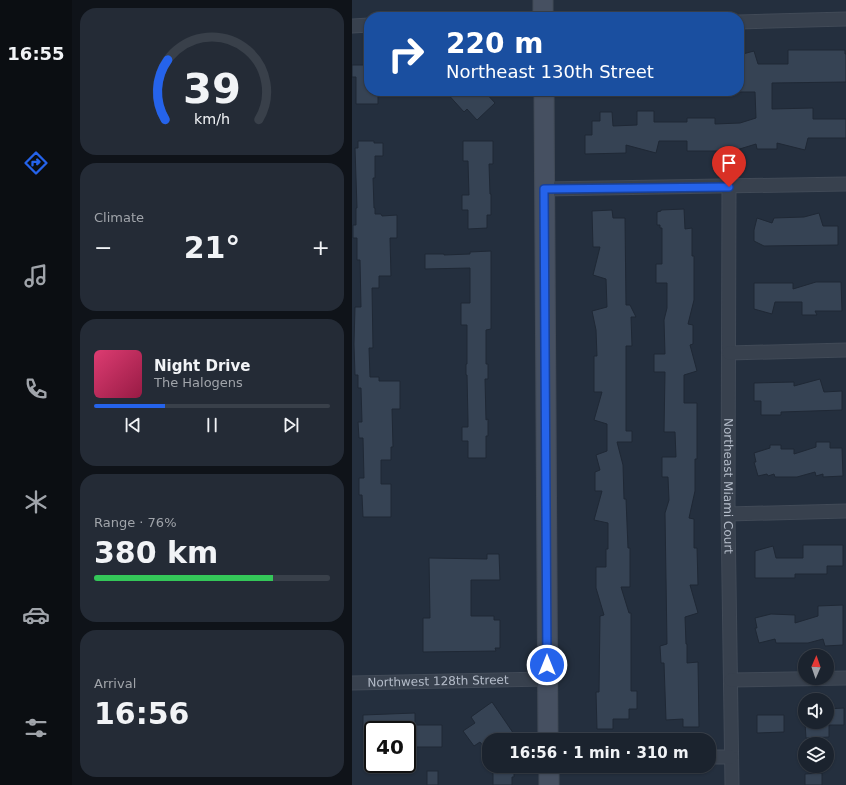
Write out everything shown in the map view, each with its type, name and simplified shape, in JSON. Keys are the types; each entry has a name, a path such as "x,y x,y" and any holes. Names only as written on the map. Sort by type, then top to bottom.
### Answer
{"street":[{"path":"543,0 543,12"},
{"path":"744,22 846,19"},
{"path":"352,26 364,25"},
{"path":"544,96 548,733"},
{"path":"544,189 846,184"},
{"name":"Northeast Miami Court","path":"729,187 728,514 732,785"},
{"path":"729,353 846,350"},
{"path":"728,514 846,511"},
{"path":"731,680 846,678"},
{"name":"Northwest 128th Street","path":"352,683 547,679"},
{"path":"716,757 731,757"},
{"path":"548,773 549,785"}],"building":[{"path":"788,50 845,50 846,82 772,83 772,109 813,108 813,119 846,119 846,138 808,138 805,150 777,143 777,149 757,149 756,144 733,151 687,151 687,141 659,141 656,153 626,145 626,153 585,154 585,135 592,135 592,121 600,121 600,112 612,112 613,126 637,125 637,111 654,111 654,122 687,122 687,118 715,118 715,124 740,123 756,118 755,92 744,92 744,54 754,51 758,64 788,64"},
{"path":"352,65 364,65 364,96 378,96 378,104 356,104 356,77 352,77"},
{"path":"450,96 489,96 495,103 477,120 467,109 464,112"},
{"path":"358,141 374,141 374,143 383,143 383,156 375,156 375,178 373,178 375,214 381,214 382,216 397,215 397,238 390,238 391,276 379,276 379,288 372,288 373,348 369,348 370,377 379,377 379,381 400,381 400,409 392,409 393,447 391,447 391,460 381,460 381,484 391,484 391,517 363,517 362,495 359,495 359,478 364,478 363,438 359,438 358,422 362,422 361,388 358,388 358,375 355,375 354,344 355,307 361,307 360,260 357,260 357,238 353,238 353,225 356,225 357,208 355,148 358,148"},
{"path":"463,141 493,141 493,164 489,164 491,215 487,215 487,228 468,229 468,210 462,210 462,195 469,195 468,161 463,161"},
{"path":"684,209 685,229 692,228 692,256 694,256 694,300 688,324 693,325 693,344 690,345 697,371 684,375 684,403 697,403 697,459 695,459 695,491 689,518 694,519 694,548 697,548 698,585 690,585 698,613 685,617 687,663 698,662 699,727 683,727 683,719 666,720 664,663 661,663 660,646 667,644 665,513 669,500 668,477 662,477 662,457 676,457 675,432 664,432 665,372 654,372 654,354 665,354 664,320 667,308 667,283 656,283 656,264 662,264 662,228 660,228 660,225 657,225 657,212 661,210"},
{"path":"612,210 613,218 625,218 626,305 630,305 636,317 631,317 632,346 626,346 626,431 632,431 632,442 617,442 623,465 628,548 630,548 630,587 621,587 629,613 631,613 631,691 637,691 637,709 629,709 629,719 613,719 613,729 597,729 596,692 599,692 600,616 604,615 596,588 596,567 606,567 608,523 594,520 602,491 595,491 595,472 600,470 596,455 607,451 607,424 594,420 602,392 594,392 594,356 597,356 596,330 592,311 607,307 606,279 593,275 600,247 593,247 592,211"},
{"path":"819,213 823,226 838,226 838,245 764,246 754,241 754,230 757,218 772,223 774,218 804,217"},
{"path":"491,251 491,329 486,330 486,364 488,364 488,379 485,379 488,436 486,436 486,458 468,458 468,441 462,441 462,427 468,427 468,420 466,375 467,325 461,325 461,303 470,303 470,268 425,269 425,254 470,254 470,252"},
{"path":"816,282 841,282 842,311 815,311 817,315 802,315 802,302 775,302 772,314 754,309 754,283 793,283 793,289"},
{"path":"820,379 824,392 842,391 842,410 781,412 781,415 761,415 761,401 754,401 754,383 794,382 794,386"},
{"path":"816,442 830,442 830,448 842,448 843,476 823,477 823,474 816,476 815,472 797,477 775,477 774,474 768,476 767,474 758,476 754,462 756,462 754,453 770,448 770,445 781,445 781,449 794,449 794,454 816,447"},
{"path":"803,545 843,545 843,566 827,566 827,574 795,574 795,578 755,578 755,551 773,546 776,558 803,558"},
{"path":"487,554 499,554 500,580 471,580 471,616 494,616 494,620 500,620 500,648 495,648 496,651 423,652 423,618 430,618 429,558 487,559"},
{"path":"843,605 843,645 825,646 823,639 808,643 776,643 775,639 759,643 755,628 757,628 755,618 771,614 795,615 795,623 818,616 818,606"},
{"path":"492,702 513,733 482,733 482,745 480,742 474,746 463,731 475,723 471,717"},
{"path":"844,708 844,725 834,725 834,709"},
{"path":"415,713 415,721 364,721 363,730 363,715"},
{"path":"757,715 784,715 784,732 757,733"},
{"path":"416,725 442,725 442,747 416,747"},
{"path":"805,729 829,729 829,737 806,737"},
{"path":"427,771 438,771 438,785 427,785"},
{"path":"493,773 514,773 514,777 512,777 512,785 493,785"},
{"path":"822,773 822,785 805,785 805,774"}],"route":[{"path":"547,665 544,189 729,187"}]}
